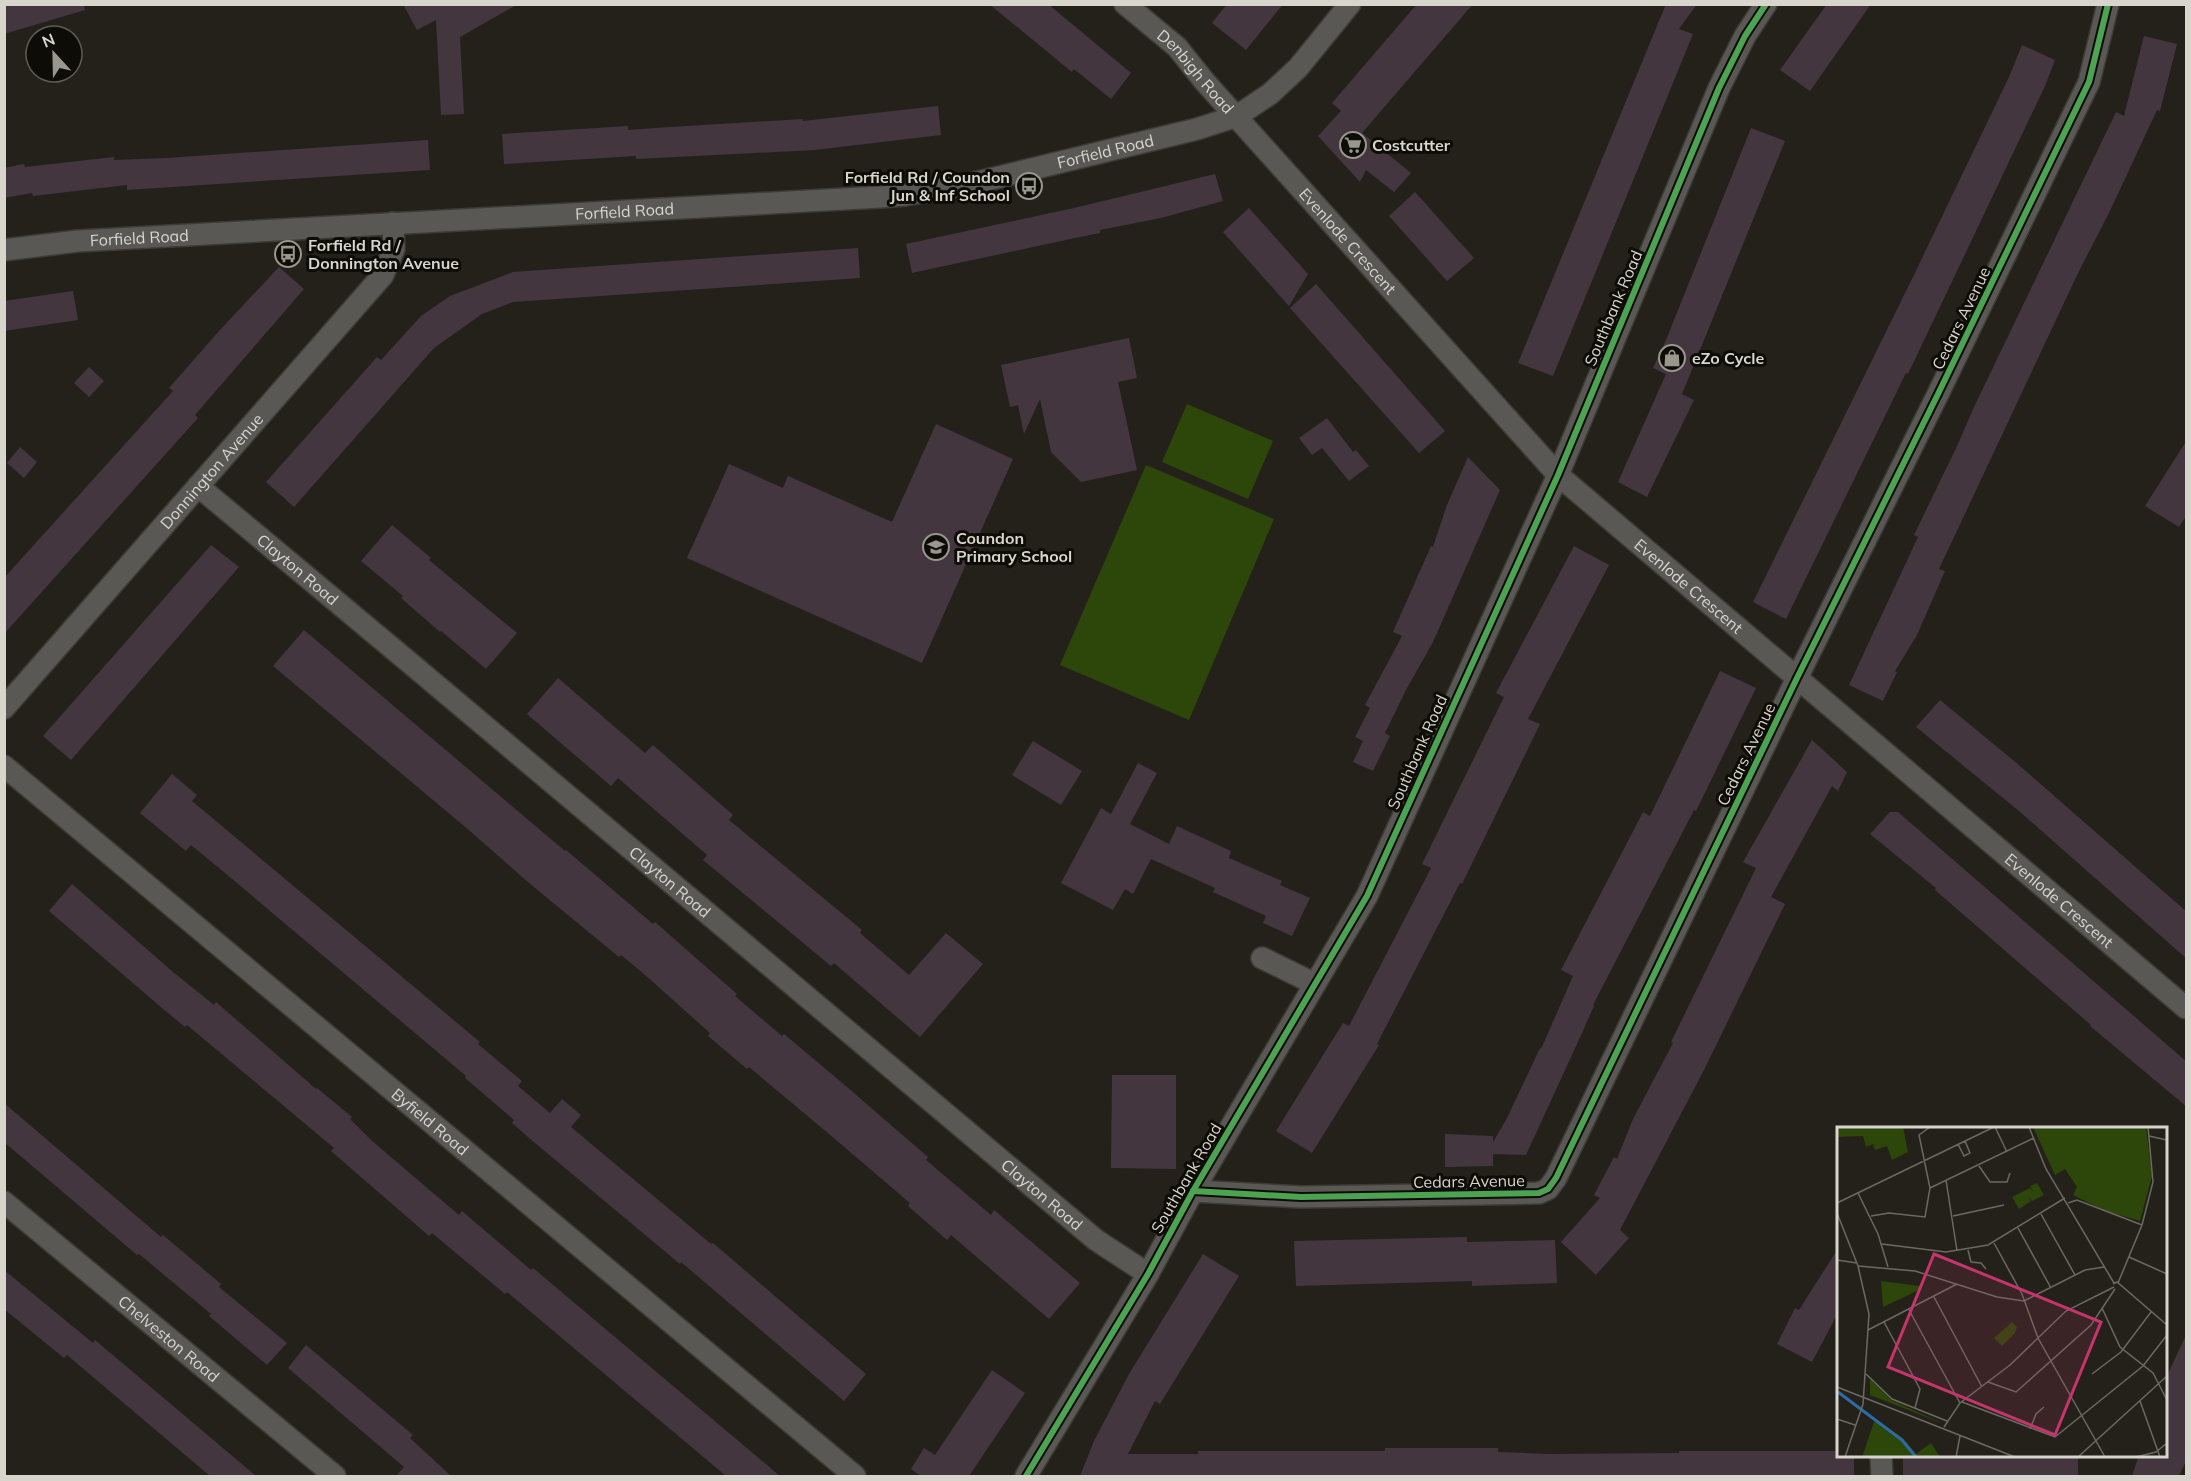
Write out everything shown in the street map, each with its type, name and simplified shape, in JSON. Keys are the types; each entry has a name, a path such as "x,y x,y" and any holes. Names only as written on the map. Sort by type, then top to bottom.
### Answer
{"street":[{"name":"Denbigh Road","path":"1125,4 1177,47 1204,82 1237,116"},
{"name":"Forfield Road","path":"4,250 78,241 905,195 966,185 1197,129 1237,116 1270,94 1298,68 1350,4"},
{"name":"Southbank Road","path":"1026,1476 1148,1274 1193,1191 1367,896 1558,475 1719,88 1745,36 1766,4"},
{"name":"Cedars Avenue","path":"1193,1191 1300,1197 1539,1193 1548,1189 1556,1178 1797,678 2090,82 2108,4"},
{"name":"Evenlode Crescent","path":"1237,116 1558,475 2187,1008"},
{"name":"Donnington Avenue","path":"4,708 383,275 394,249 393,224"},
{"name":"Clayton Road","path":"198,486 1096,1240 1148,1274"},
{"name":"Byfield Road","path":"4,766 855,1476"},
{"path":"1262,958 1315,984"},
{"name":"Chelveston Road","path":"4,1202 334,1476"},
{"path":"1881,1457 1882,1476"}],"green space":[{"path":"1187,404 1273,441 1248,499 1162,462"},
{"path":"1146,465 1274,519 1189,720 1060,665"}],"building":[{"path":"4,4 84,4 85,10 38,24 24,24 24,28 4,34"},
{"path":"403,4 518,4 460,37 464,114 441,115 436,20 417,30"},
{"path":"989,4 1048,4 1131,73 1111,99 1074,69 1072,72"},
{"path":"1227,4 1283,4 1246,50 1212,23"},
{"path":"1417,4 1473,4 1362,133 1411,173 1394,192 1366,170 1360,182 1318,136 1341,111 1332,103"},
{"path":"1666,4 1697,4 1679,29 1693,34 1553,376 1518,363"},
{"path":"1827,4 1871,4 1810,91 1780,70"},
{"path":"2144,36 2177,44 2160,111 2157,110 2079,271 1939,569 1945,571 1917,635 1895,671 1897,672 1883,701 1849,685 1918,537 1914,535 2116,112 2124,116"},
{"path":"2022,45 2055,60 2045,86 1908,374 1906,373 1786,619 1753,602 1911,281 2009,77"},
{"path":"938,106 941,135 815,150 636,159 636,156 504,164 502,134 628,126 628,130 803,119 803,121"},
{"path":"1751,128 1785,141 1682,394 1694,400 1647,497 1618,482 1666,374 1653,368"},
{"path":"428,140 430,170 127,190 127,185 33,196 32,193 4,198 4,168 24,164 25,167 114,157 114,160 167,158"},
{"path":"1215,174 1223,201 1161,218 1100,230 1100,233 912,273 906,244 1074,208"},
{"path":"1415,192 1474,258 1447,281 1389,216"},
{"path":"1249,208 1308,274 1289,306 1223,232"},
{"path":"858,248 860,278 513,302 482,314 434,348 294,507 266,482 377,357 381,360 421,316 450,296 513,272"},
{"path":"279,267 304,289 195,415 198,418 4,634 4,578 173,391 169,388"},
{"path":"1316,284 1445,431 1419,453 1290,308"},
{"path":"73,291 78,320 4,331 4,301"},
{"path":"1129,338 1137,378 1118,382 1137,470 1081,482 1051,452 1040,399 1024,434 1018,405 1010,407 1001,365"},
{"path":"89,367 104,381 89,397 74,383"},
{"path":"1327,418 1353,452 1356,450 1369,466 1349,481 1322,448 1312,455 1299,438"},
{"path":"936,424 1013,459 922,663 687,558 729,464 783,488 788,476 892,522"},
{"path":"2187,440 2187,515 2179,527 2145,506"},
{"path":"20,447 37,462 24,478 7,463"},
{"path":"1468,457 1500,490 1433,642 1385,733 1390,736 1373,771 1353,762 1363,741 1355,737 1370,708 1365,705 1402,636 1393,632 1431,546 1433,547 1447,505"},
{"path":"392,525 431,558 429,560 517,633 486,669 440,632 401,598 403,596 361,561"},
{"path":"211,545 239,567 71,760 43,736"},
{"path":"1574,546 1609,565 1528,719 1540,724 1462,884 1460,883 1377,1044 1379,1045 1312,1153 1276,1131 1343,1023 1349,1026 1431,868 1422,864 1504,697 1496,693"},
{"path":"304,630 565,851 653,924 655,922 737,994 735,996 840,1081 928,1157 926,1160 991,1215 994,1210 1080,1283 1049,1319 951,1235 947,1240 908,1206 910,1203 749,1067 747,1069 708,1036 710,1033 644,974 621,955 619,957 529,883 273,666"},
{"path":"1720,671 1756,688 1696,811 1694,810 1593,1005 1526,1155 1493,1154 1493,1166 1445,1167 1445,1134 1493,1136 1493,1142 1506,1120 1573,976 1561,970 1643,812 1650,816"},
{"path":"558,678 645,753 653,745 733,815 729,820 862,930 860,933 909,975 946,933 983,964 920,1037 834,963 831,966 703,860 707,855 618,778 611,786 527,714"},
{"path":"1940,700 2013,760 2187,912 2187,959 2019,811 1916,727"},
{"path":"1812,740 1847,772 1838,791 1832,786 1771,897 1785,904 1704,1070 1620,1230 1629,1238 1596,1275 1561,1242 1600,1198 1594,1195 1614,1157 1617,1159 1633,1119 1673,1043 1671,1042 1756,868 1743,862"},
{"path":"1033,741 1082,771 1061,805 1012,775"},
{"path":"1138,763 1157,773 1130,824 1169,844 1177,826 1231,851 1229,858 1282,881 1280,885 1310,898 1292,936 1263,923 1266,916 1213,892 1215,888 1151,859 1133,894 1125,889 1113,910 1061,883 1101,808 1111,814"},
{"path":"172,774 197,795 192,801 480,1042 478,1044 522,1081 518,1086 550,1113 562,1099 581,1115 571,1127 711,1244 713,1243 866,1374 844,1401 681,1262 680,1264 529,1138 512,1123 514,1120 465,1078 466,1076 231,878 191,845 186,851 140,813"},
{"path":"1890,812 1898,812 2187,1062 2187,1107 2090,1026 1935,890 1936,888 1870,834"},
{"path":"72,884 173,972 214,1005 216,1002 316,1089 352,1117 350,1119 371,1140 459,1215 462,1211 531,1270 533,1268 780,1476 726,1476 507,1292 505,1294 432,1233 429,1236 331,1151 334,1148 187,1025 185,1027 162,1008 49,911"},
{"path":"1112,1075 1176,1075 1176,1169 1111,1168"},
{"path":"4,1103 161,1237 163,1235 221,1284 219,1287 287,1343 267,1365 209,1316 211,1314 139,1254 137,1255 4,1142"},
{"path":"1467,1237 1467,1242 1555,1240 1557,1283 1472,1286 1472,1281 1296,1286 1294,1241"},
{"path":"1837,1250 1837,1315 1812,1362 1777,1344 1795,1308 1799,1310"},
{"path":"1203,1254 1239,1276 1160,1404 1155,1401 1128,1454 1198,1454 1198,1451 1385,1451 1385,1448 1498,1448 1498,1452 1548,1454 1837,1451 1837,1457 1854,1457 1854,1476 1080,1476 1094,1441 1129,1374"},
{"path":"4,1270 93,1343 95,1340 256,1476 210,1476 67,1355 64,1358 4,1309"},
{"path":"2187,1333 2187,1459 2179,1476 2132,1476 2138,1457 2167,1457 2167,1376"},
{"path":"306,1345 413,1435 410,1438 451,1476 396,1476 404,1467 288,1368"},
{"path":"992,1370 1025,1393 969,1476 921,1476 911,1469 924,1448 935,1455"},
{"path":"1903,1457 2078,1457 2078,1476 1903,1476"}],"cycle path":[{"path":"1026,1476 1148,1274 1193,1191 1367,896 1558,475 1719,88 1745,36 1766,4"},
{"path":"1193,1191 1301,1197 1539,1193 1548,1189 1556,1178 1797,678 2089,82 2108,4"}],"place":[{"name":"Costcutter","path":"1353,145"},
{"name":"Forfield Rd / Coundon Jun & Inf School","path":"1029,186"},
{"name":"Forfield Rd / Donnington Avenue","path":"288,254"},
{"name":"eZo Cycle","path":"1672,358"},
{"name":"Coundon Primary School","path":"936,547"}]}
